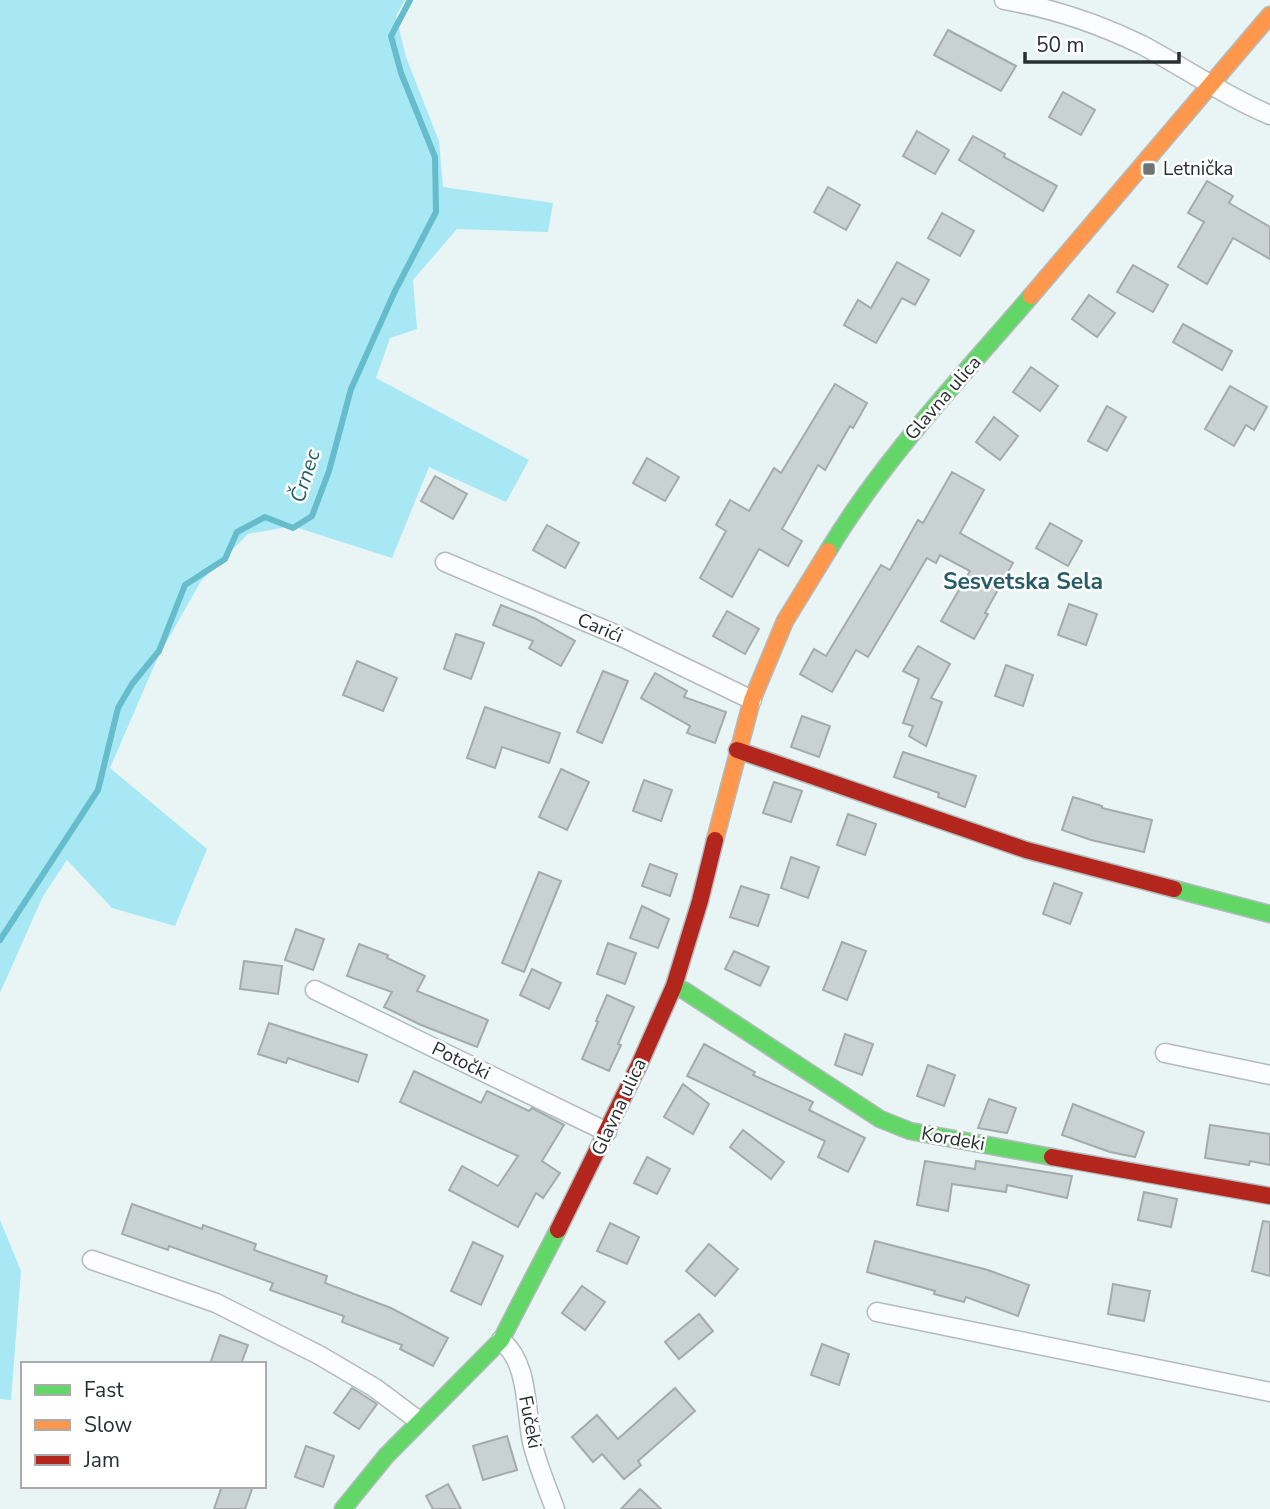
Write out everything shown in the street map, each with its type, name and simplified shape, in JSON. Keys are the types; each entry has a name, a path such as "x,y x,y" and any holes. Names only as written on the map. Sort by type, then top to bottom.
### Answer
{"street":[{"path":"1004,0 1088,22 1140,44 1210,85 1270,115"},
{"name":"Glavna ulica","path":"343,1509 386,1456 501,1340 607,1132 674,986 700,901 752,700 785,621 847,519 881,472 1270,15"},
{"name":"Carići","path":"445,562 624,638 752,700"},
{"path":"737,750 1026,850 1270,914"},
{"name":"Kordeki","path":"674,986 869,1113 910,1131 1270,1196"},
{"name":"Potočki","path":"315,990 607,1132"},
{"path":"1166,1053 1270,1075"},
{"path":"92,1260 216,1303 319,1355 375,1388 419,1421"},
{"path":"877,1312 1270,1392"},
{"name":"Fučeki","path":"501,1340 510,1348 520,1368 532,1444 555,1509"}],"shaded area":[{"path":"0,0 405,0 396,16 406,57 439,141 443,187 553,203 548,232 457,229 413,280 417,329 390,338 376,378 529,460 506,502 429,467 392,558 292,526 248,534 201,581 158,657 110,768 207,849 175,926 112,908 67,860 43,896 0,993"},
{"path":"0,1220 21,1271 11,1400 0,1399"}],"building":[{"path":"948,30 1016,66 1001,91 934,55"},
{"path":"1063,92 1095,110 1081,135 1049,117"},
{"path":"917,131 949,150 935,174 903,156"},
{"path":"973,136 1005,154 1004,157 1057,186 1043,211 959,160"},
{"path":"1207,181 1233,196 1229,203 1270,227 1270,259 1233,238 1207,284 1178,267 1204,222 1188,213"},
{"path":"828,187 860,205 846,230 814,212"},
{"path":"942,213 974,231 960,256 928,238"},
{"path":"897,262 929,280 915,305 902,298 876,343 844,325 858,300 871,308"},
{"path":"1133,265 1168,285 1153,312 1117,292"},
{"path":"1089,295 1115,313 1097,337 1072,319"},
{"path":"1183,324 1232,351 1222,370 1173,342"},
{"path":"1031,367 1058,386 1040,411 1013,392"},
{"path":"835,384 867,403 853,428 850,426 825,470 818,465 782,529 802,541 788,566 759,549 732,597 700,578 726,531 716,525 730,500 749,511 774,468 781,473"},
{"path":"1230,386 1267,407 1254,430 1246,425 1234,446 1205,429"},
{"path":"1107,406 1126,417 1107,451 1088,441"},
{"path":"994,417 1018,436 1000,460 976,442"},
{"path":"647,458 679,477 665,501 633,483"},
{"path":"952,472 984,490 960,533 1013,563 974,639 941,621 970,571 940,555 936,563 927,558 868,657 856,650 832,692 800,674 814,649 826,656 881,565 890,570 918,520 923,523"},
{"path":"435,476 467,494 453,519 421,501"},
{"path":"1050,523 1082,541 1068,566 1036,548"},
{"path":"547,525 579,543 565,568 533,550"},
{"path":"1069,604 1097,614 1086,645 1058,635"},
{"path":"501,605 534,618 575,641 561,666 529,648 533,641 493,625"},
{"path":"727,611 759,629 745,654 713,636"},
{"path":"456,634 484,643 471,679 444,669"},
{"path":"918,646 950,664 931,698 942,702 926,746 909,736 913,726 903,723 919,679 903,671"},
{"path":"357,661 397,678 383,711 343,695"},
{"path":"1006,665 1033,675 1023,706 995,696"},
{"path":"603,671 628,681 602,743 577,732"},
{"path":"655,673 687,691 684,697 726,712 715,743 687,733 690,726 641,698"},
{"path":"485,707 560,733 549,763 502,747 495,768 467,758"},
{"path":"802,716 830,726 819,757 791,747"},
{"path":"903,752 976,776 965,807 938,797 939,793 894,777"},
{"path":"561,769 589,782 567,830 539,817"},
{"path":"644,780 672,790 661,821 633,811"},
{"path":"774,782 802,791 791,822 763,813"},
{"path":"1073,797 1102,808 1152,820 1144,852 1091,840 1062,830"},
{"path":"848,814 876,824 865,855 837,845"},
{"path":"791,857 819,867 808,898 781,888"},
{"path":"650,864 677,874 670,896 642,886"},
{"path":"539,872 561,881 524,972 502,963"},
{"path":"1054,883 1082,893 1070,924 1043,914"},
{"path":"741,886 769,895 758,926 730,917"},
{"path":"642,906 669,919 658,948 630,938"},
{"path":"296,929 324,939 313,970 285,960"},
{"path":"842,942 866,951 847,1000 823,990"},
{"path":"608,943 636,953 625,984 597,974"},
{"path":"359,944 388,955 387,958 425,976 417,991 488,1020 477,1047 384,1007 392,992 347,976"},
{"path":"734,951 769,967 760,986 725,969"},
{"path":"244,961 282,966 278,994 240,989"},
{"path":"532,969 561,983 549,1009 520,995"},
{"path":"607,995 634,1007 609,1071 582,1059"},
{"path":"269,1023 367,1055 358,1082 288,1058 286,1063 258,1054"},
{"path":"845,1034 873,1044 862,1075 835,1065"},
{"path":"704,1044 755,1072 753,1075 813,1102 809,1110 865,1138 848,1172 818,1157 825,1141 687,1076"},
{"path":"928,1065 955,1075 944,1106 917,1096"},
{"path":"414,1071 481,1103 487,1091 529,1111 532,1108 564,1125 542,1161 560,1173 543,1198 536,1193 518,1227 449,1190 462,1166 498,1186 518,1156 400,1102"},
{"path":"683,1084 709,1104 693,1134 664,1117"},
{"path":"989,1099 1016,1108 1007,1133 978,1128"},
{"path":"1073,1104 1144,1132 1135,1157 1110,1152 1062,1135"},
{"path":"1210,1125 1270,1134 1270,1165 1250,1161 1249,1165 1205,1158"},
{"path":"743,1130 784,1162 771,1179 730,1147"},
{"path":"647,1157 670,1169 657,1194 634,1183"},
{"path":"925,1161 975,1169 976,1161 1072,1176 1067,1198 1007,1185 1006,1192 952,1184 948,1211 917,1205"},
{"path":"1144,1192 1177,1199 1171,1227 1138,1220"},
{"path":"132,1204 202,1229 203,1225 256,1244 254,1250 327,1276 325,1283 391,1308 448,1338 433,1366 400,1349 402,1345 342,1322 344,1316 270,1290 273,1283 169,1246 168,1250 122,1234"},
{"path":"1263,1221 1270,1222 1270,1276 1252,1271"},
{"path":"610,1223 639,1237 627,1264 597,1251"},
{"path":"875,1241 988,1270 1029,1285 1018,1316 966,1297 964,1302 867,1272"},
{"path":"473,1242 503,1256 481,1305 451,1291"},
{"path":"709,1244 738,1269 715,1296 686,1271"},
{"path":"1113,1284 1150,1291 1144,1321 1108,1314"},
{"path":"582,1286 605,1302 585,1330 562,1313"},
{"path":"699,1314 713,1331 679,1359 665,1342"},
{"path":"220,1335 248,1345 242,1362 211,1362"},
{"path":"822,1344 849,1354 839,1385 811,1375"},
{"path":"352,1388 377,1404 359,1429 334,1413"},
{"path":"675,1388 695,1411 638,1461 641,1465 624,1479 602,1454 593,1462 572,1437 597,1415 618,1439"},
{"path":"507,1436 517,1470 483,1480 473,1446"},
{"path":"306,1446 334,1456 323,1487 295,1477"},
{"path":"448,1484 461,1509 433,1509 426,1496"},
{"path":"221,1488 252,1488 245,1509 214,1509"},
{"path":"640,1489 661,1509 621,1509"}],"waterway":[{"name":"Črnec","path":"0,940 98,790 118,708 132,684 159,651 185,585 225,559 237,532 265,517 293,528 312,516 329,471 351,389 395,291 436,212 435,157 401,73 391,36 410,0"}],"traffic: fast":[{"path":"828,551 898,451 1031,296"},
{"path":"1174,889 1270,914"},
{"path":"674,986 880,1119 910,1131 1052,1157"},
{"path":"343,1509 386,1456 501,1340 558,1230"}],"traffic: slow":[{"path":"1031,296 1270,15"},
{"path":"715,840 752,700 785,621 828,551"}],"traffic: jam":[{"path":"737,750 1026,850 1174,889"},
{"path":"558,1230 640,1063 674,986 715,840"},
{"path":"1052,1157 1270,1196"}],"place":[{"name":"Letnička","path":"1149,169"}],"district":[{"name":"Sesvetska Sela","path":"1023,581"}]}
